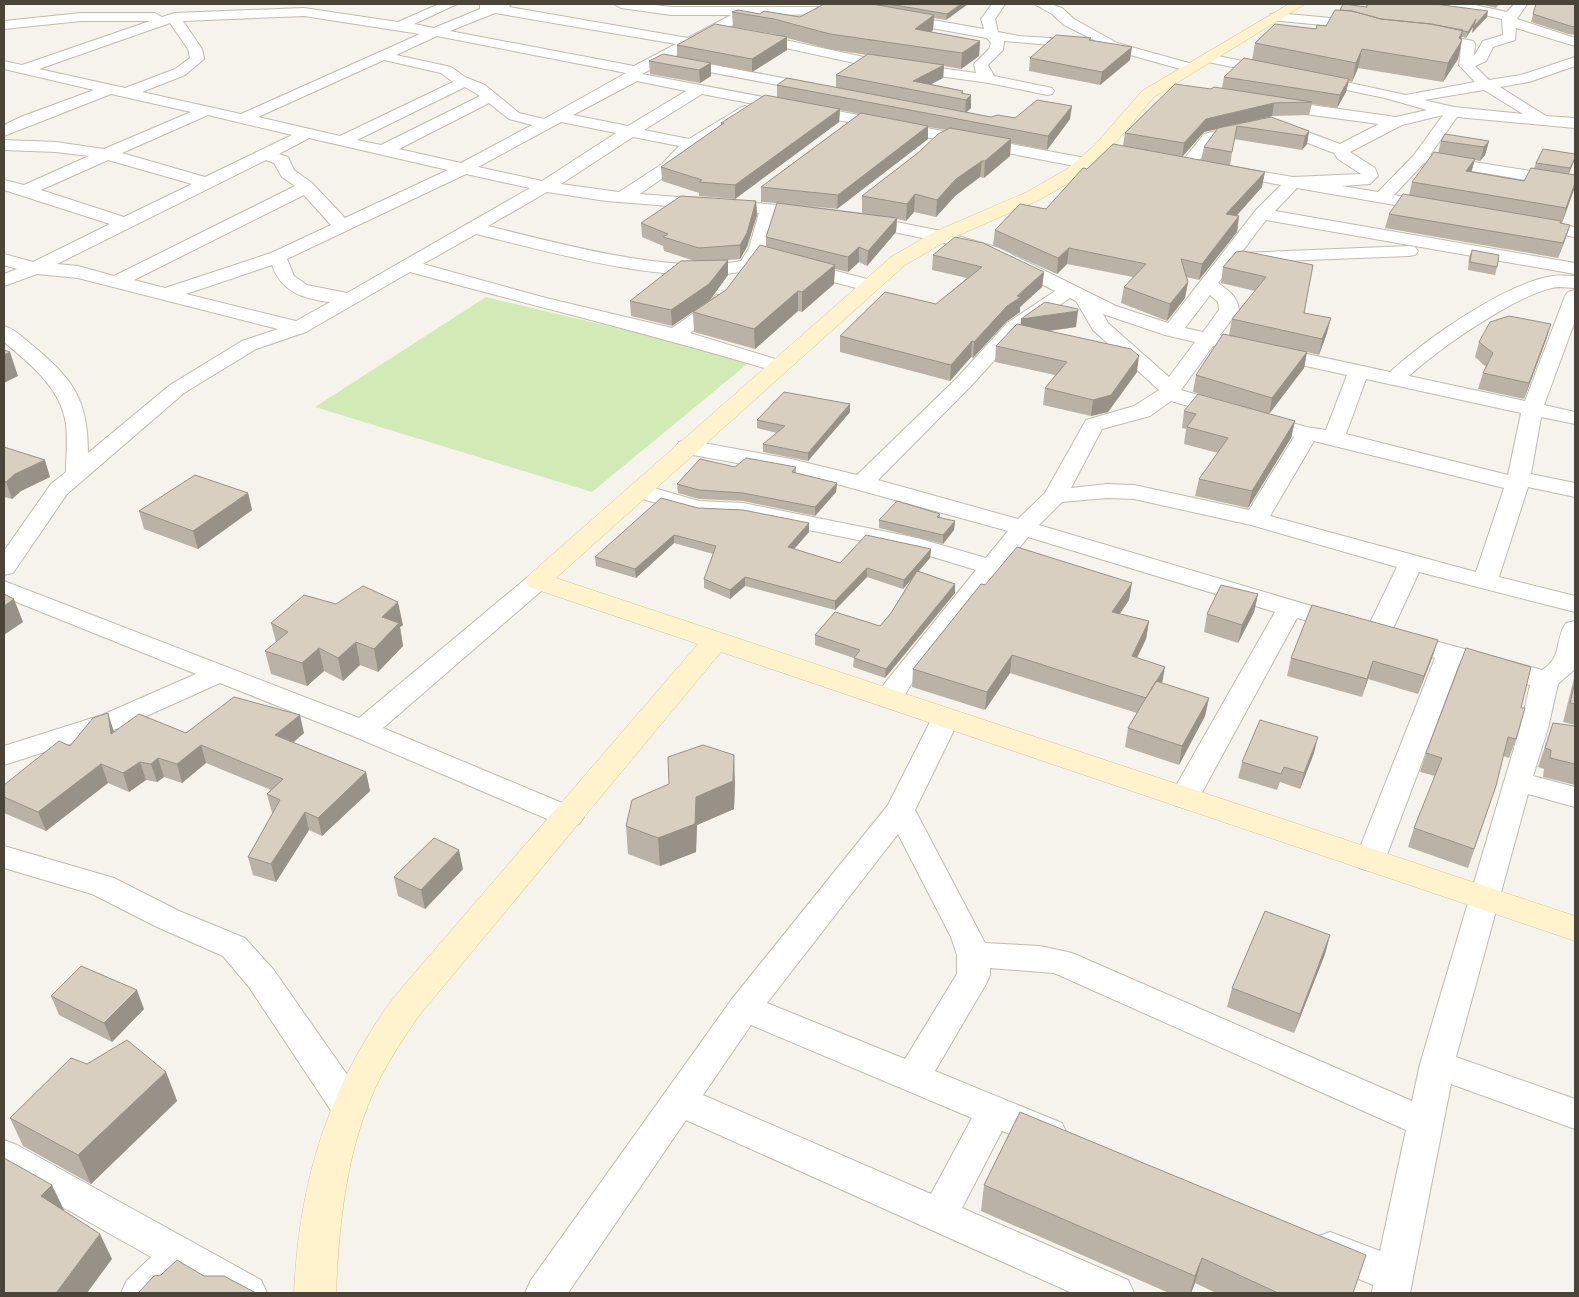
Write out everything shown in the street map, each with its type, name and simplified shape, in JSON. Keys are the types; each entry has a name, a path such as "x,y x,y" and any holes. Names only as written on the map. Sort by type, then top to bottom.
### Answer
{"main road":[{"path":"538,581 868,285 898,261 941,236 1033,196 1102,155 1148,94 1158,86 1195,72 1298,4"},
{"path":"538,581 1575,929"},
{"path":"315,1293 316,1256 333,1162 349,1107 363,1076 384,1038 406,1007 716,640"}],"street":[{"path":"24,69 175,17 206,4"},
{"path":"399,26 450,4"},
{"path":"468,4 499,6 581,24 689,42"},
{"path":"526,50 621,4 671,11 861,10 841,4"},
{"path":"911,4 890,17 1050,44 1117,47"},
{"path":"989,79 983,73 981,64 996,50 998,43 992,35 988,19 998,4"},
{"path":"1041,4 1057,10 1069,22 1117,47 1195,72 1283,73"},
{"path":"1455,4 1509,19 1575,42"},
{"path":"1466,65 1481,58 1481,50 1484,46 1508,39 1509,19 1521,4"},
{"path":"244,118 435,32 499,6"},
{"path":"4,18 41,7"},
{"path":"340,16 358,8"},
{"path":"164,295 277,257 464,168 661,60 689,42 749,11"},
{"path":"4,25 81,17 175,17 282,12 340,16 526,50 698,90 946,137 1102,155"},
{"path":"4,131 28,119 180,72 197,60 198,56 175,25 175,17"},
{"path":"1276,17 1350,23 1378,31"},
{"path":"713,30 774,40 873,63 989,79 1047,90"},
{"path":"1417,35 1468,44 1466,65"},
{"path":"383,56 446,70 464,82 480,88 514,116 628,132 691,144"},
{"path":"661,60 834,92"},
{"path":"1404,98 1534,76 1574,62"},
{"path":"4,65 543,186 623,197 824,213"},
{"path":"1466,65 1486,85 1544,120"},
{"path":"1302,77 1387,94 1449,111 1575,123"},
{"path":"342,141 464,82"},
{"path":"4,568 50,501 77,472 177,389 249,345 299,328 410,266 543,186 563,176 576,165 698,90"},
{"path":"1387,94 1368,105 1341,116 1272,123 1210,137 1181,162 1450,210"},
{"path":"384,150 491,96"},
{"path":"623,197 668,167 691,144 761,102"},
{"path":"1263,103 1341,116 1397,121"},
{"path":"26,190 207,110"},
{"path":"1341,150 1397,121 1449,111"},
{"path":"1383,197 1420,158 1449,111"},
{"path":"1518,118 1566,138"},
{"path":"841,131 856,120"},
{"path":"1172,331 1262,214 1294,182 1349,182 1364,180 1370,176 1369,172 1344,156 1341,150 1272,123"},
{"path":"969,141 983,129"},
{"path":"4,280 35,268 308,133"},
{"path":"924,152 946,137"},
{"path":"4,145 48,145 106,154 174,172 206,183"},
{"path":"265,154 282,160 282,169 306,187 342,226"},
{"path":"1420,158 1575,183"},
{"path":"4,186 26,190 66,205 126,223"},
{"path":"116,282 306,187"},
{"path":"741,206 756,194"},
{"path":"858,205 843,216 941,236 993,252 1109,310 1172,331 1358,373 1575,418"},
{"path":"675,336 718,306 752,260 769,208"},
{"path":"1262,214 1575,269"},
{"path":"1516,222 1575,232"},
{"path":"474,228 588,255 636,263 704,271 724,270 752,260 778,262 868,285"},
{"path":"1227,260 1457,249"},
{"path":"277,257 288,280 299,288 318,294 352,299"},
{"path":"4,259 35,268 78,272 299,328"},
{"path":"410,266 540,302 675,336 778,366"},
{"path":"1394,379 1406,367 1472,322 1524,293 1551,282 1575,282"},
{"path":"889,699 898,683 1023,528 1055,496 1094,425 1142,411 1169,391 1229,310 1229,304 1208,284"},
{"path":"1077,294 1100,326 1169,391 1303,433 1334,438 1517,481 1575,490"},
{"path":"861,484 964,382 1014,327 1077,294"},
{"path":"1485,582 1517,481 1532,410 1575,297"},
{"path":"4,332 36,359 66,392 77,424 77,472"},
{"path":"1334,438 1358,373"},
{"path":"1256,520 1307,434 1303,433"},
{"path":"688,447 804,469 1023,528 1290,608 1545,680 1561,672 1566,666 1575,629"},
{"path":"640,491 698,508 743,510 918,545 992,567"},
{"path":"1055,496 1107,491 1134,492 1256,520 1411,563 1575,604"},
{"path":"1378,633 1411,563"},
{"path":"363,730 538,581"},
{"path":"4,588 363,730 568,817"},
{"path":"1184,798 1290,608"},
{"path":"1370,860 1450,654"},
{"path":"4,756 112,721 220,673"},
{"path":"1303,1238 1393,1284 1437,1064 1517,781 1546,730 1545,680"},
{"path":"545,1293 744,1008 900,810 946,718"},
{"path":"1517,781 1575,797"},
{"path":"900,810 966,937 973,955 974,975 913,1077"},
{"path":"4,858 103,886 168,919 234,947 261,978 349,1107"},
{"path":"973,955 1040,958 1060,962 1426,1122"},
{"path":"744,1008 1076,1145"},
{"path":"1437,1064 1575,1114"},
{"path":"679,1101 1114,1293"},
{"path":"939,1216 994,1111"},
{"path":"4,1156 181,1254 247,1293"},
{"path":"141,1293 181,1254"}],"green space":[{"path":"486,297 752,360 592,492 315,407"}],"building":[{"path":"824,4 872,4 934,15 915,29 980,41 962,53 830,34 774,19 732,12 738,10 760,14 764,11 800,17"},
{"path":"889,4 961,4 947,14"},
{"path":"1343,4 1367,7 1367,4 1435,4 1488,11 1473,27 1476,19 1468,32 1431,24 1381,19 1352,11 1340,10"},
{"path":"1536,4 1575,4 1575,27 1533,14"},
{"path":"1335,10 1352,11 1381,19 1431,24 1463,30 1459,38 1462,40 1448,63 1362,49 1356,63 1255,43 1275,24 1316,29 1317,25 1326,26"},
{"path":"715,24 787,37 752,59 677,45"},
{"path":"1056,35 1091,38 1089,40 1132,47 1102,72 1030,58"},
{"path":"663,54 711,63 699,70 649,61"},
{"path":"868,54 944,65 913,81 963,91 961,93 971,95 966,100 836,75"},
{"path":"1244,58 1349,79 1340,95 1224,77"},
{"path":"787,78 991,117 998,115 1015,118 1037,100 1072,106 1048,136 777,85"},
{"path":"1175,84 1211,89 1214,87 1312,102 1274,103 1206,119 1184,143 1125,133"},
{"path":"765,95 840,109 735,185 699,182 702,180 661,167 724,123 721,123"},
{"path":"861,113 928,126 838,195 761,187"},
{"path":"1271,117 1309,131 1305,136 1237,126 1232,152 1204,147 1218,128"},
{"path":"950,128 1011,139 985,161 982,161 956,179 937,200 915,194 907,204 862,196 919,152 938,134"},
{"path":"1445,134 1489,141 1484,147 1441,141"},
{"path":"1113,144 1265,172 1226,214 1239,216 1202,264 1181,259 1188,282 1170,304 1124,287 1146,264 1069,248 1058,258 995,230 1020,204 1046,209 1083,168 1087,169"},
{"path":"1543,149 1575,154 1575,158 1570,168 1536,163"},
{"path":"1434,152 1475,159 1466,171 1524,181 1531,168 1575,175 1575,183 1566,208 1412,182"},
{"path":"1403,194 1561,221 1560,223 1570,225 1563,243 1389,214"},
{"path":"681,196 756,201 747,233 740,245 699,248 663,237 668,234 641,223"},
{"path":"777,203 897,218 868,251 859,247 848,257 766,237"},
{"path":"955,237 983,243 1044,272 1017,296 1021,297 1007,306 974,342 972,341 951,365 840,336 885,292 936,304 982,267 933,255"},
{"path":"760,245 835,265 802,292 798,291 754,329 693,312 726,290"},
{"path":"1472,250 1499,255 1497,267 1470,262"},
{"path":"1243,251 1313,265 1304,313 1331,318 1322,339 1232,319 1266,277 1223,267 1236,252"},
{"path":"728,260 709,284 671,310 630,301 681,261"},
{"path":"1045,302 1078,309 1078,311 1021,319"},
{"path":"1509,316 1551,324 1529,383 1483,373 1493,353 1479,342 1490,322"},
{"path":"1017,324 1131,349 1139,356 1111,395 1093,400 1045,388 1067,362 996,346"},
{"path":"1223,334 1307,352 1272,398 1196,375"},
{"path":"784,392 850,404 808,453 763,444 785,426 757,420"},
{"path":"1198,394 1295,421 1252,491 1199,479 1228,438 1187,427 1196,414 1184,411"},
{"path":"4,447 45,460 15,474 6,482 4,481"},
{"path":"746,458 796,467 792,472 837,483 815,507 743,493 699,490 677,484 700,459 735,467"},
{"path":"195,475 248,493 193,531 139,511"},
{"path":"661,498 698,508 743,510 809,523 788,547 840,563 866,535 931,549 904,580 867,568 835,601 745,577 730,590 704,579 716,546 674,535 635,569 595,557"},
{"path":"897,501 940,514 937,517 955,521 943,535 879,520"},
{"path":"1017,547 1132,583 1112,612 1149,621 1132,656 1165,667 1146,698 1012,655 987,692 913,669 981,584 985,585"},
{"path":"917,571 955,584 886,669 854,658 860,650 815,635 835,612 880,626 891,613"},
{"path":"1221,585 1258,594 1242,625 1207,614"},
{"path":"363,586 398,602 382,617 399,623 374,649 356,642 338,658 319,648 302,663 265,651 288,632 271,623 304,595 336,604"},
{"path":"4,594 14,599 4,606"},
{"path":"1312,605 1438,640 1424,676 1373,661 1367,679 1291,658"},
{"path":"1466,648 1531,667 1521,708 1525,708 1516,739 1508,737 1496,786 1474,849 1414,828 1442,758 1426,753"},
{"path":"1156,681 1209,698 1182,746 1128,728"},
{"path":"1575,682 1575,704 1570,703"},
{"path":"234,697 300,715 275,735 366,772 318,818 305,812 271,864 248,857 280,800 267,794 283,779 201,745 177,764 158,758 151,764 140,762 123,773 101,764 38,812 4,797 4,785 59,741 70,746 93,718 108,713 111,734 139,714 186,733"},
{"path":"1260,720 1318,737 1304,773 1284,767 1281,774 1242,762"},
{"path":"1553,723 1575,726 1575,764 1550,758 1551,750 1545,748"},
{"path":"703,745 734,755 733,781 696,797 695,824 658,838 626,826 632,800 669,784 668,757"},
{"path":"434,838 459,850 421,890 394,877"},
{"path":"1265,911 1330,935 1300,1014 1232,988"},
{"path":"81,966 137,990 104,1023 51,996"},
{"path":"127,1040 166,1072 78,1155 10,1118 71,1058 87,1064"},
{"path":"1020,1112 1366,1255 1353,1293 1278,1293 1202,1258 1195,1276 984,1185"},
{"path":"4,1158 52,1185 41,1196 100,1234 56,1293 4,1293"},
{"path":"177,1260 204,1276 224,1276 256,1293 138,1293 154,1276 161,1275"}]}
